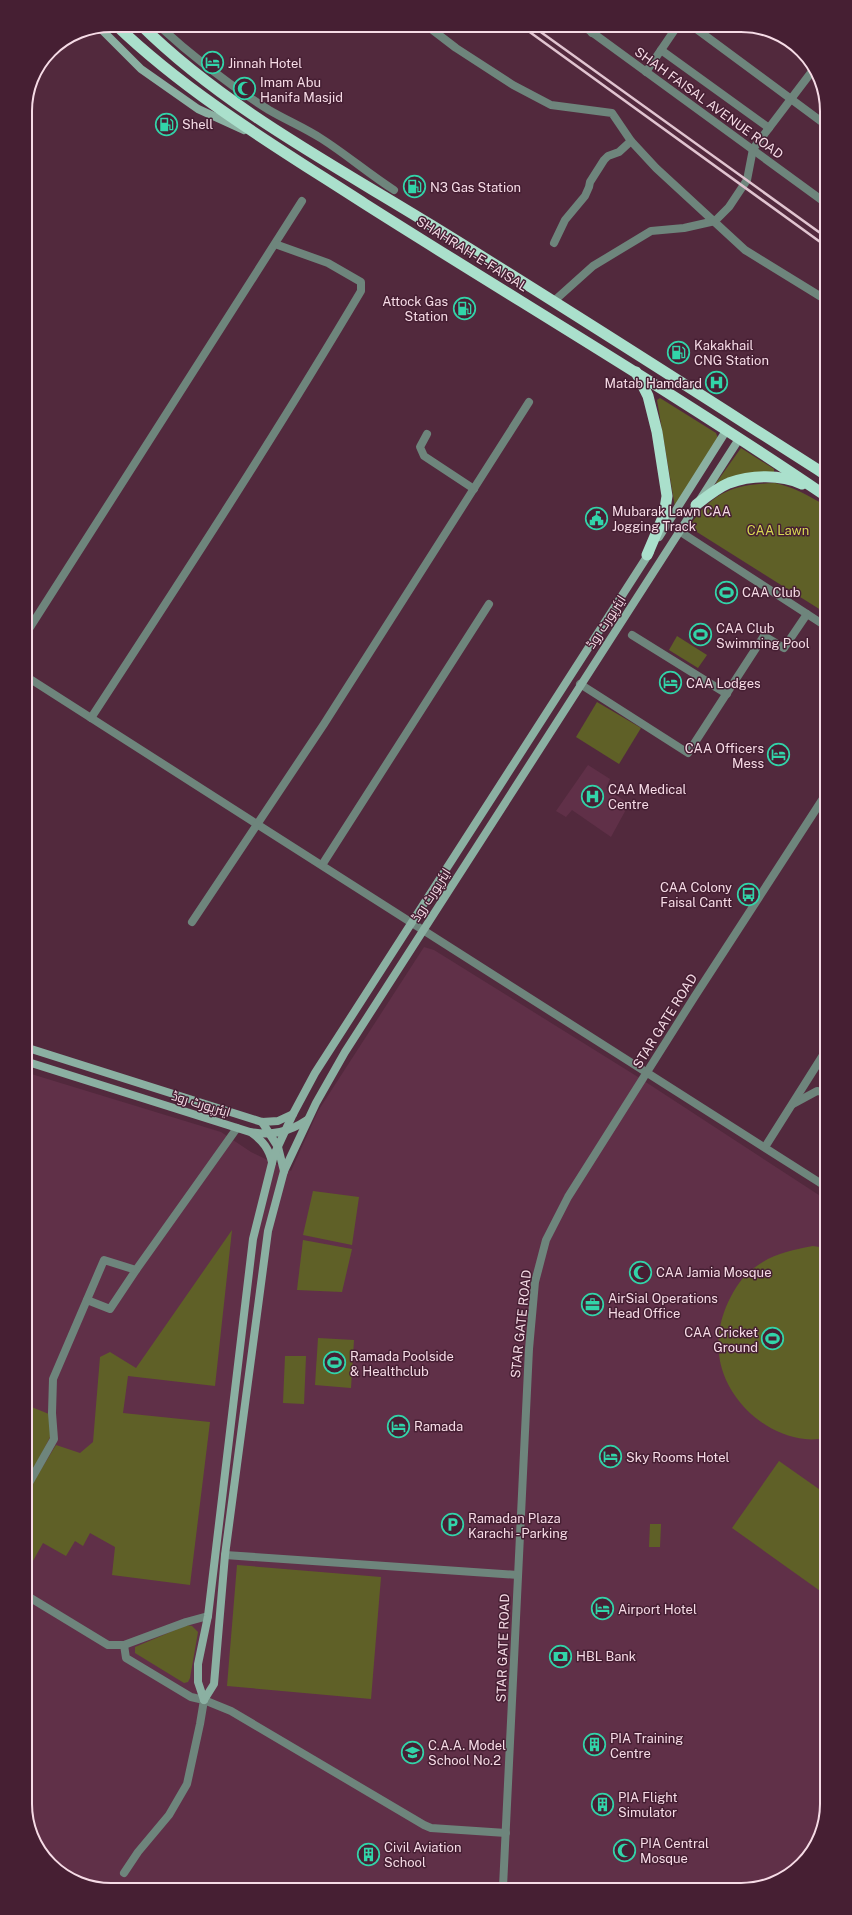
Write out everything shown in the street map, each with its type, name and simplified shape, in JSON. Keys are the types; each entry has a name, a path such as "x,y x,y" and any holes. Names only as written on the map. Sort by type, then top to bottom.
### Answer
{"highway":[{"name":"SHAHRAH-E-FAISAL","path":"123,32 141,49 180,80 268,142 436,249 636,372 820,492"},
{"name":"SHAHRAH-E-FAISAL","path":"148,32 184,65 290,138 554,301 820,471"},
{"path":"636,372 648,396 657,432 667,496 664,515 648,555"},
{"path":"696,505 710,493 729,483 767,478 780,477 799,483 820,493"}],"main road":[{"path":"104,32 141,69 198,109 268,142"},
{"name":"ایئرپورٹ روڈ","path":"204,1700 198,1682 198,1664 208,1616 253,1239 272,1163 278,1147 293,1114 316,1073 726,431"},
{"name":"ایئرپورٹ روڈ","path":"32,1063 250,1132 271,1134 285,1132 308,1119 345,1052 422,930 739,439"},
{"name":"ایئرپورٹ روڈ","path":"32,1049 262,1122"},
{"path":"262,1122 278,1121 293,1114"},
{"path":"204,1700 214,1684 225,1555 268,1231 284,1171 308,1119"},
{"path":"262,1122 278,1147 284,1171"},
{"path":"250,1132 267,1148 272,1163"},
{"path":"232,1407 245,1409"},
{"path":"221,1504 232,1506"}],"street":[{"path":"166,32 201,62 232,85 268,109 322,138 371,176 394,190"},
{"path":"435,32 456,48 513,85 551,105 612,112 631,141 700,210 715,221 745,250 820,296"},
{"path":"646,72 673,32"},
{"path":"701,32 820,120"},
{"name":"SHAH FAISAL AVENUE ROAD","path":"592,33 820,199"},
{"path":"661,50 769,128"},
{"path":"554,301 593,266 651,231 684,228 715,221 729,207 747,180 753,149 810,73"},
{"path":"554,243 565,220 585,196 590,182 604,160 608,156 619,152 631,141"},
{"path":"32,623 302,201"},
{"path":"91,718 232,501 308,380 361,291 361,282 328,263 275,244"},
{"path":"192,922 333,710 529,402"},
{"path":"428,434 420,447 424,456 474,489"},
{"path":"679,531 820,622"},
{"path":"322,865 488,604"},
{"path":"580,684 688,753 764,636 784,648 807,614"},
{"path":"632,635 726,694"},
{"path":"32,680 820,1183"},
{"name":"STAR GATE ROAD","path":"504,1883 529,1349 535,1282 546,1240 568,1197 820,803"},
{"path":"765,1147 820,1060"},
{"path":"792,1105 817,1091 820,1091"},
{"path":"87,1300 110,1309 136,1270 238,1128"},
{"path":"32,1479 54,1439 52,1413 54,1379 104,1260 136,1270"},
{"path":"225,1555 518,1576"},
{"path":"32,1599 108,1645 124,1645 186,1622 208,1616"},
{"path":"124,1645 126,1658 191,1696 232,1711 432,1828 506,1834"},
{"path":"124,1873 138,1852 169,1815 187,1784 204,1700"}],"shaded area":[{"name":"CAA Medical Centre","path":"588,765 610,779 606,788 629,804 611,837 572,810 566,817 556,811"},
{"path":"424,947 434,950 638,1077 820,1196 820,1804 817,1825 807,1848 797,1860 785,1870 767,1879 741,1883 106,1883 85,1879 71,1872 63,1867 45,1848 36,1830 32,1804 32,1074 221,1132 251,1152 291,1171 318,1111"}],"green space":[{"path":"660,398 716,433 718,438 675,507 657,400"},
{"path":"741,448 774,469 774,473 720,484 716,483"},
{"name":"CAA Lawn","path":"775,483 788,487 820,503 820,609 689,527 697,515 706,506 725,492 748,485"},
{"path":"677,636 707,655 698,668 669,650"},
{"path":"597,702 641,728 619,764 576,737"},
{"path":"313,1191 359,1197 352,1245 303,1235"},
{"path":"232,1230 215,1386 128,1376 123,1413 210,1422 190,1585 112,1575 115,1547 90,1533 83,1546 75,1541 66,1556 43,1543 32,1563 32,1484 56,1445 80,1453 93,1442 100,1357 110,1352 136,1368"},
{"path":"303,1240 352,1249 342,1292 297,1290"},
{"name":"CAA Cricket Ground","path":"813,1246 820,1247 820,1439 805,1439 789,1436 774,1430 748,1411 728,1384 722,1370 719,1354 718,1342 722,1318 734,1291 745,1276 761,1263 789,1251"},
{"name":"Ramada Poolside & Healthclub","path":"318,1338 354,1340 351,1388 315,1385"},
{"path":"285,1356 306,1356 304,1404 283,1403"},
{"path":"32,1407 49,1414 51,1435 32,1473"},
{"path":"779,1461 820,1490 820,1591 732,1528"},
{"path":"650,1524 661,1524 660,1547 649,1547"},
{"path":"237,1565 381,1577 371,1699 227,1686"},
{"path":"187,1625 192,1626 198,1632 188,1682 184,1683 135,1653 135,1647"}],"railway":[{"path":"530,32 820,242"},
{"path":"541,32 820,233"}],"place":[{"name":"Jinnah Hotel","path":"212,63"},
{"name":"Imam Abu Hanifa Masjid","path":"245,89"},
{"name":"Shell","path":"167,124"},
{"name":"N3 Gas Station","path":"415,187"},
{"name":"Attock Gas Station","path":"464,308"},
{"name":"Kakakhail CNG Station","path":"679,352"},
{"name":"Matab Hamdard","path":"717,383"},
{"name":"Mubarak Lawn CAA Jogging Track","path":"596,518"},
{"name":"CAA Club","path":"727,592"},
{"name":"CAA Club Swimming Pool","path":"700,635"},
{"name":"CAA Lodges","path":"671,683"},
{"name":"CAA Officers Mess","path":"779,755"},
{"name":"CAA Medical Centre","path":"592,796"},
{"name":"CAA Colony Faisal Cantt","path":"748,894"},
{"name":"CAA Jamia Mosque","path":"641,1272"},
{"name":"AirSial Operations Head Office","path":"593,1305"},
{"name":"CAA Cricket Ground","path":"773,1339"},
{"name":"Ramada Poolside & Healthclub","path":"335,1363"},
{"name":"Ramada","path":"399,1426"},
{"name":"Sky Rooms Hotel","path":"610,1457"},
{"name":"Ramadan Plaza Karachi - Parking","path":"452,1525"},
{"name":"Airport Hotel","path":"602,1609"},
{"name":"HBL Bank","path":"561,1656"},
{"name":"PIA Training Centre","path":"595,1745"},
{"name":"C.A.A. Model School No.2","path":"412,1752"},
{"name":"PIA Flight Simulator","path":"603,1804"},
{"name":"PIA Central Mosque","path":"624,1850"},
{"name":"Civil Aviation School","path":"369,1854"}]}
